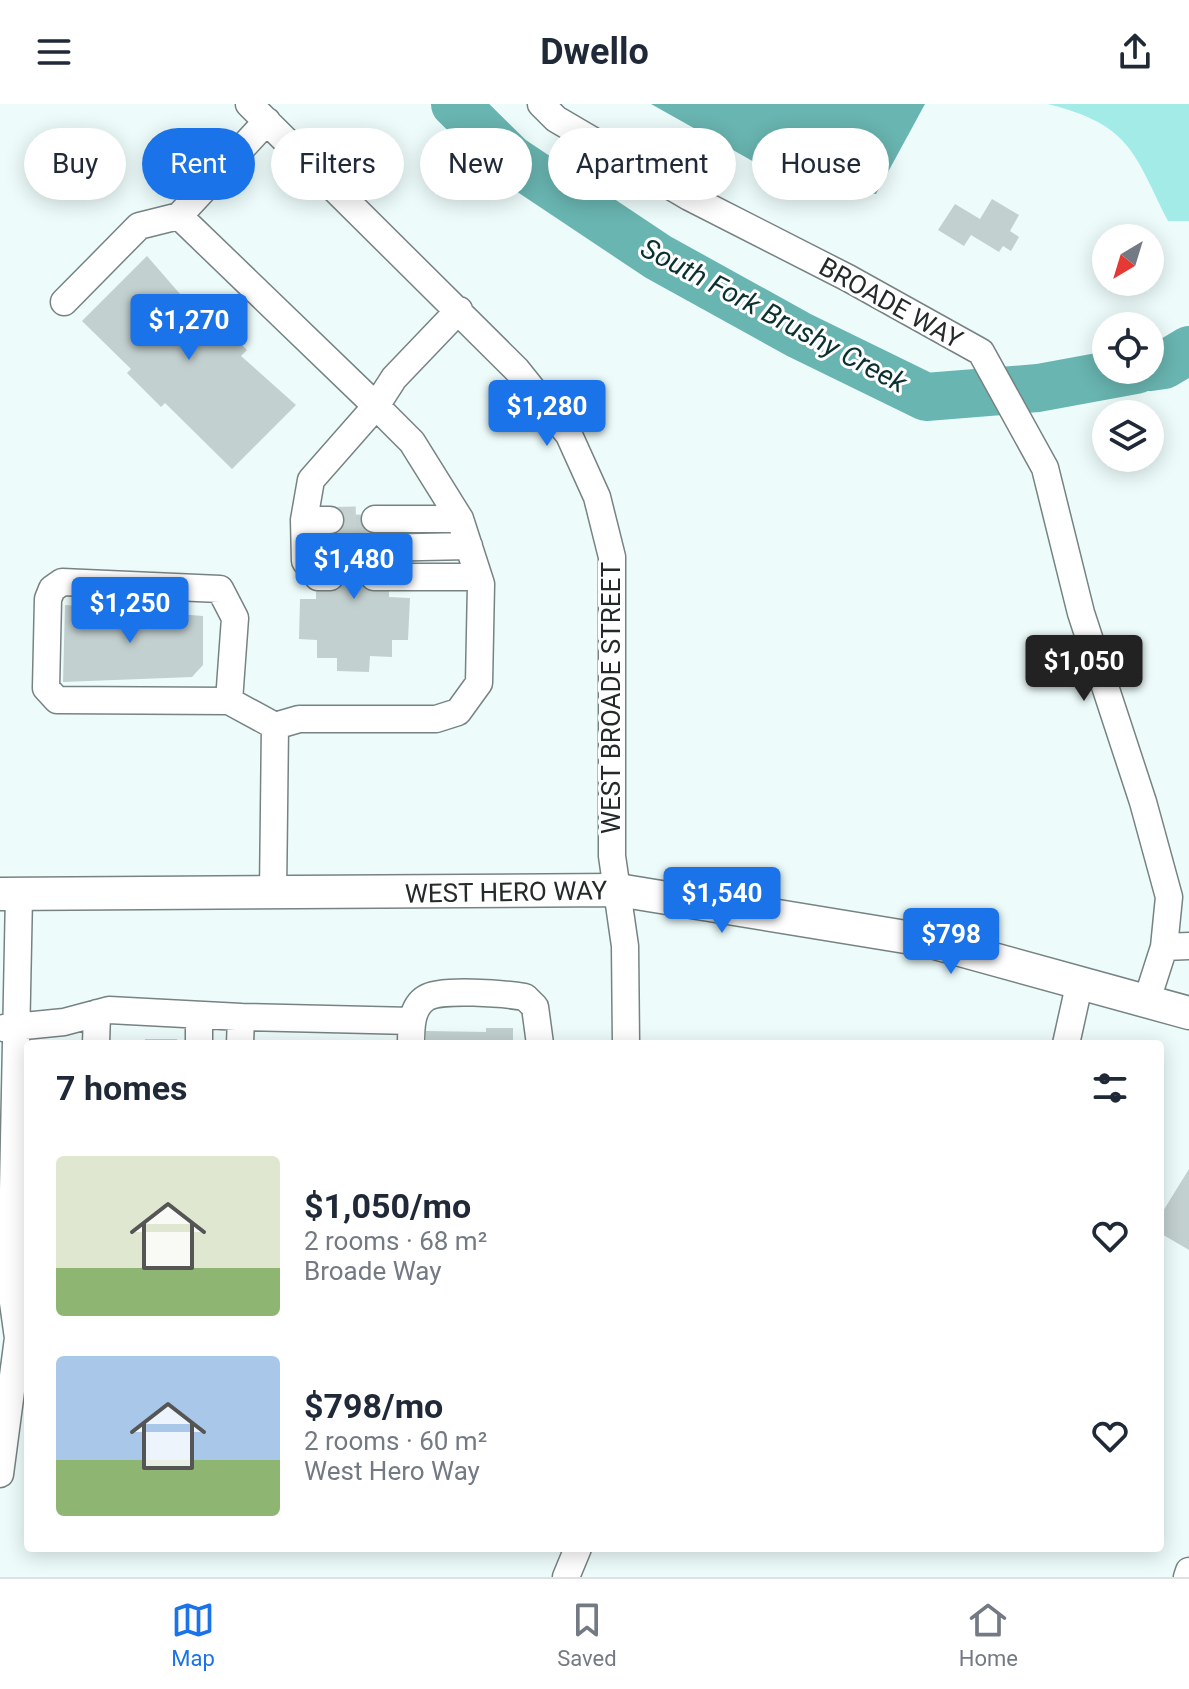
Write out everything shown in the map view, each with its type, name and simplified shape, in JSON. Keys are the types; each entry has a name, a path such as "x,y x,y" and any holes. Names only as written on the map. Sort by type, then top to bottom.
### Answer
{"main road":[{"name":"WEST HERO WAY","path":"9,895 618,890 924,940 1189,1013"}],"street":[{"name":"BROADE WAY","path":"541,104 556,119 689,197 848,278 981,352 1045,468 1081,613 1143,802 1169,897 1176,947 1147,1000"},
{"path":"64,302 139,226 179,216 258,113"},
{"name":"WEST BROADE STREET","path":"258,113 517,370 569,435 597,497 612,557 612,856 625,946 626,1040"},
{"path":"179,216 412,442 469,547 482,658 479,683 458,712 436,719 299,719 275,726 229,701 57,700 50,696 46,688 48,599 52,589 62,582 220,589 235,618 229,701"},
{"path":"319,545 311,480 376,406 394,378 459,310"},
{"path":"469,547 375,548 469,547"},
{"path":"273,894 275,726"},
{"path":"0,1474 18,1338 13,1288 22,1170 9,1029 9,895"},
{"path":"1067,1040 1080,981"},
{"path":"9,1029 109,1010 241,1017 411,1033 420,1003 437,994 525,997 535,1007 539,1040"},
{"path":"96,1040 97,1013"},
{"path":"199,1015 199,1040"},
{"path":"240,1040 241,1017"},
{"path":"566,1577 576,1552"},
{"path":"1187,1577 1189,1571"}],"shaded area":[{"path":"651,104 925,104 889,170 889,128 752,128 752,161 736,152 736,128 694,128"},
{"path":"1048,104 1189,104 1189,221 1168,221 1136,159 1113,132 1096,121"}],"building":[{"path":"992,199 1019,215 1010,231 1019,237 1011,251 1003,246 999,252 971,235 964,246 938,230 955,204 980,219"},
{"path":"147,256 187,302 191,298 212,313 218,307 237,325 229,332 247,350 241,356 296,405 232,469 165,403 161,407 127,373 131,369 82,321"},
{"path":"330,514 375,515 374,582 389,583 389,597 410,598 408,640 392,640 392,657 370,656 369,672 337,671 337,658 317,658 317,640 299,639 300,599 316,599 316,582 330,582"},
{"path":"65,605 203,616 203,665 192,677 63,682"},
{"path":"486,1028 513,1028 513,1040 426,1040 426,1031 486,1032"},
{"path":"1189,1169 1189,1250 1164,1235 1164,1210"}],"waterway":[{"name":"South Fork Brushy Creek","path":"455,104 511,159 658,257 799,335 926,397 1038,388 1092,378"},
{"name":"South Fork Brushy Creek","path":"1164,365 1189,350"}],"tunnel":[{"path":"330,520 375,519"},
{"path":"330,549 375,548"},
{"path":"330,577 374,577"}]}
